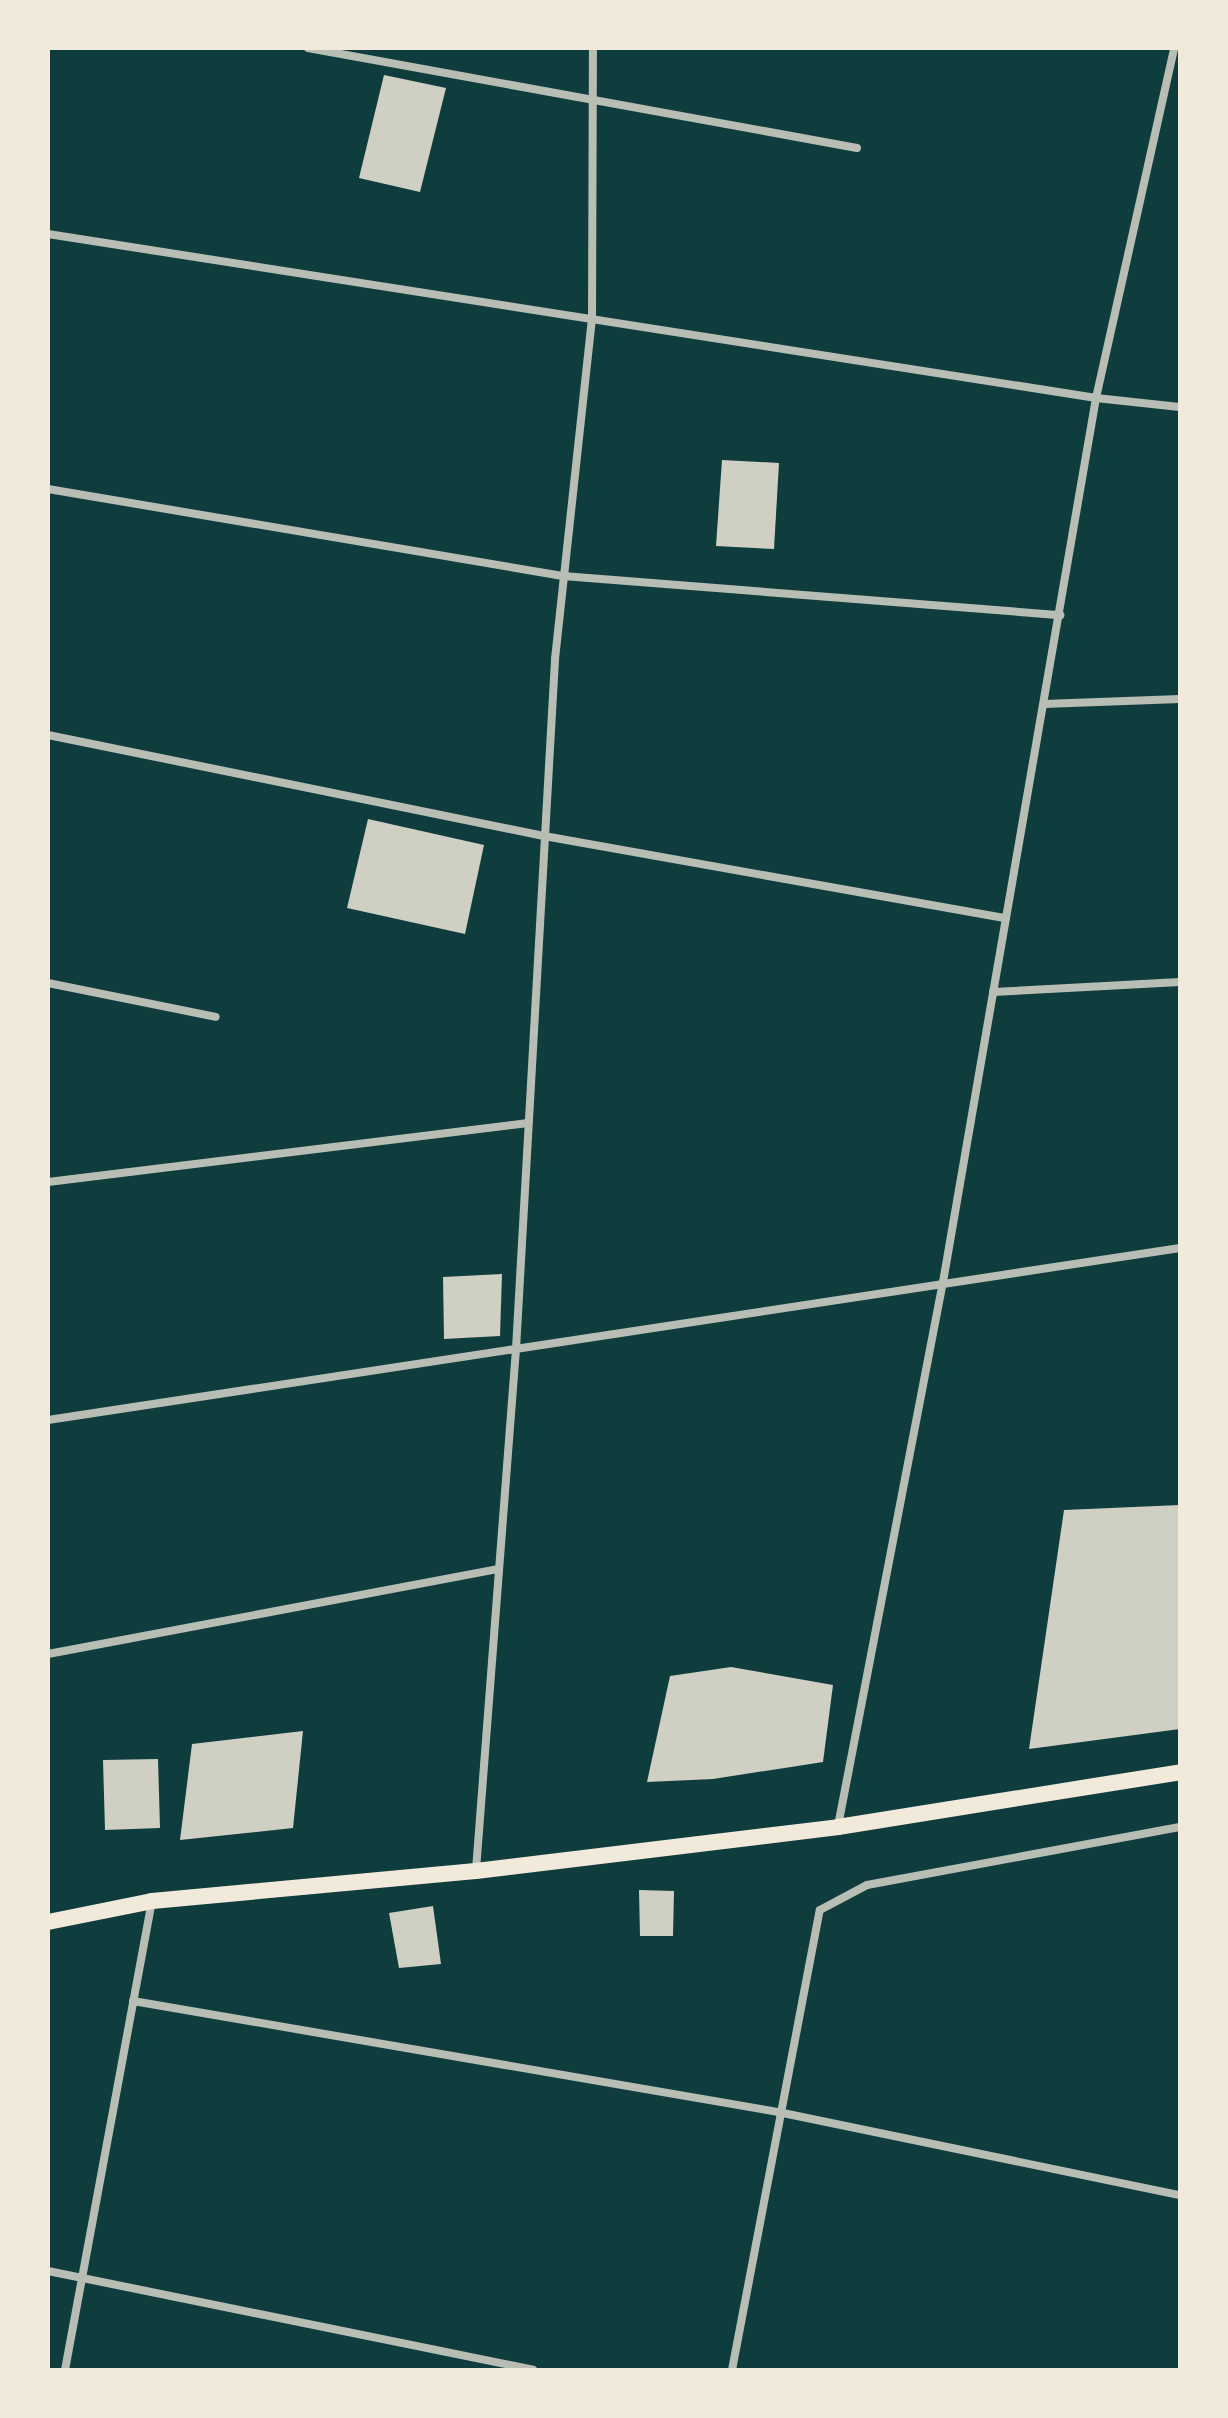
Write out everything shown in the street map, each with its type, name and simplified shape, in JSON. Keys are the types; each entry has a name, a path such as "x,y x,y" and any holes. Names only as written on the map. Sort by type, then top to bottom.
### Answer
{"main road":[{"path":"48,1922 152,1901 476,1871 838,1827 1180,1772"}],"street":[{"path":"308,48 857,148"},
{"path":"476,1871 496,1569 516,1349 544,836 563,576 592,317 593,48"},
{"path":"838,1827 943,1282 1096,398 1174,48"},
{"path":"48,234 1096,398 1180,407"},
{"path":"48,489 563,576 1060,615"},
{"path":"1044,704 1180,699"},
{"path":"48,735 544,836 1006,918"},
{"path":"993,992 1180,982"},
{"path":"48,983 216,1017"},
{"path":"48,1182 528,1123"},
{"path":"48,1420 1180,1248"},
{"path":"48,1654 496,1569"},
{"path":"732,2370 778,2112 820,1910 867,1885 1180,1827"},
{"path":"65,2370 152,1901"},
{"path":"133,2001 778,2112 1180,2195"},
{"path":"48,2271 533,2370"}],"building":[{"path":"384,75 446,88 420,192 359,178"},
{"path":"722,460 779,463 774,549 716,546"},
{"path":"368,819 484,845 465,934 347,908"},
{"path":"502,1274 500,1336 444,1339 443,1277"},
{"path":"1180,1505 1180,1729 1029,1749 1064,1510"},
{"path":"731,1667 833,1685 823,1762 713,1779 647,1782 670,1676"},
{"path":"303,1731 293,1828 180,1840 192,1744"},
{"path":"158,1759 160,1828 105,1830 103,1760"},
{"path":"639,1890 674,1891 673,1936 640,1936"},
{"path":"433,1906 441,1964 399,1968 389,1913"}]}
